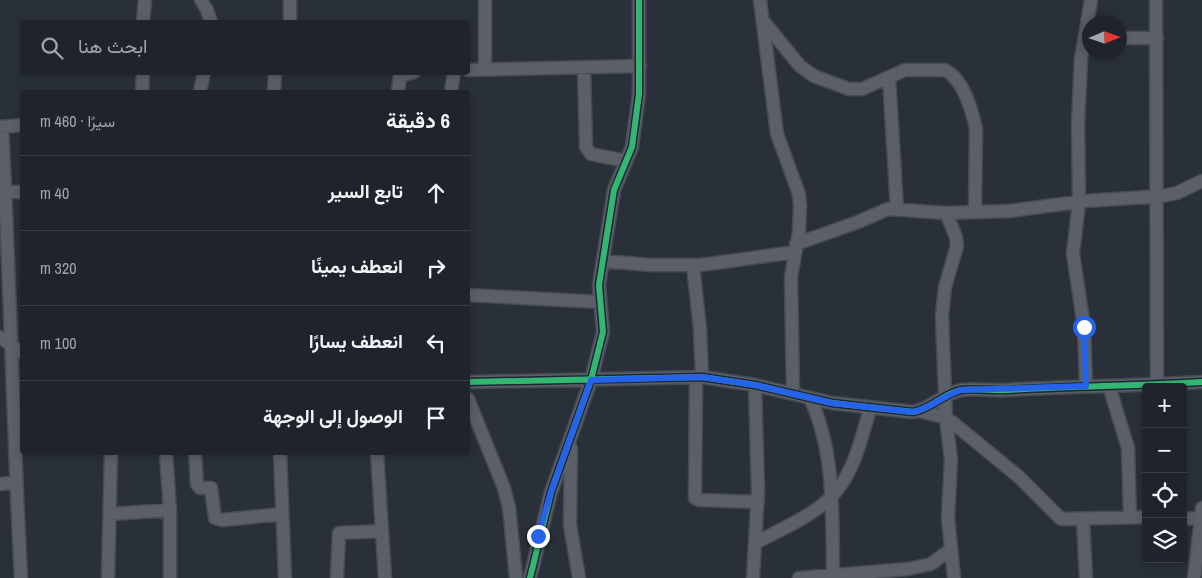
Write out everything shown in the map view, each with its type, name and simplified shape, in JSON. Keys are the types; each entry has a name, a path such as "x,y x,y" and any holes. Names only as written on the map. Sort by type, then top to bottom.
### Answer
{"street":[{"path":"143,20 145,0"},
{"path":"201,0 208,10 210,20"},
{"path":"290,0 290,20"},
{"path":"485,0 485,69"},
{"path":"530,578 551,492 591,380 602,332 599,285 614,190 632,147 640,66 639,0"},
{"path":"760,0 777,134 799,194 799,223 791,277 793,394"},
{"path":"1089,15 1091,0"},
{"path":"1156,0 1157,383"},
{"path":"762,20 800,66 814,76 849,89 862,89 905,70 945,70 957,78 973,116 976,129 975,212"},
{"path":"1127,38 1157,38"},
{"path":"1082,56 1078,122 1079,202 1073,269 1084,327 1086,386"},
{"path":"470,70 640,66"},
{"path":"584,68 586,147 591,154 626,161"},
{"path":"142,90 143,75"},
{"path":"200,90 203,75"},
{"path":"274,90 275,75"},
{"path":"398,90 400,76 404,75"},
{"path":"451,90 454,75"},
{"path":"889,76 897,209"},
{"path":"20,125 1,127 5,192 17,289 5,340 6,395 16,482 20,578"},
{"path":"603,261 693,266 796,248 858,222 881,210 897,209 946,213 1009,211 1177,193 1202,182"},
{"path":"5,192 20,192"},
{"path":"946,213 956,237 957,246 942,302 946,419 951,460 948,504 954,578"},
{"path":"693,266 700,329 695,498 699,500 758,502"},
{"path":"470,295 600,302"},
{"path":"5,340 20,351"},
{"path":"470,382 699,377 755,385 870,409 919,411 946,419 1019,477 1058,517 1065,520 1142,517"},
{"path":"1187,383 1202,382"},
{"path":"753,578 758,502 755,385"},
{"path":"919,411 945,395 968,390 987,391 1142,385"},
{"path":"1110,386 1128,448 1130,517"},
{"path":"810,398 825,437 831,498 833,577"},
{"path":"470,404 504,488 509,507 516,578"},
{"path":"755,543 831,498 854,460 870,409"},
{"path":"572,433 568,497 570,525 579,578"},
{"path":"108,578 111,455"},
{"path":"166,455 170,510 170,578"},
{"path":"195,455 197,484 200,488 211,488 215,518 222,520 282,514"},
{"path":"280,455 285,578"},
{"path":"377,455 385,578"},
{"path":"0,484 16,482"},
{"path":"110,514 170,510"},
{"path":"1187,517 1201,515 1194,578"},
{"path":"1082,519 1086,578"},
{"path":"337,578 339,533 382,531"},
{"path":"798,578 881,575 931,564 951,549"}],"cycle path":[{"path":"530,578 551,492 591,380 603,332 599,285 614,190 632,147 639,94 639,0"},
{"path":"470,382 702,377 755,385 832,403 913,412 926,408 961,390 1202,382"}],"route":[{"path":"538,536 551,492 591,380 702,377 755,385 832,403 870,409 913,412 919,411 945,395 961,390 987,391 1086,386 1084,327"}]}
